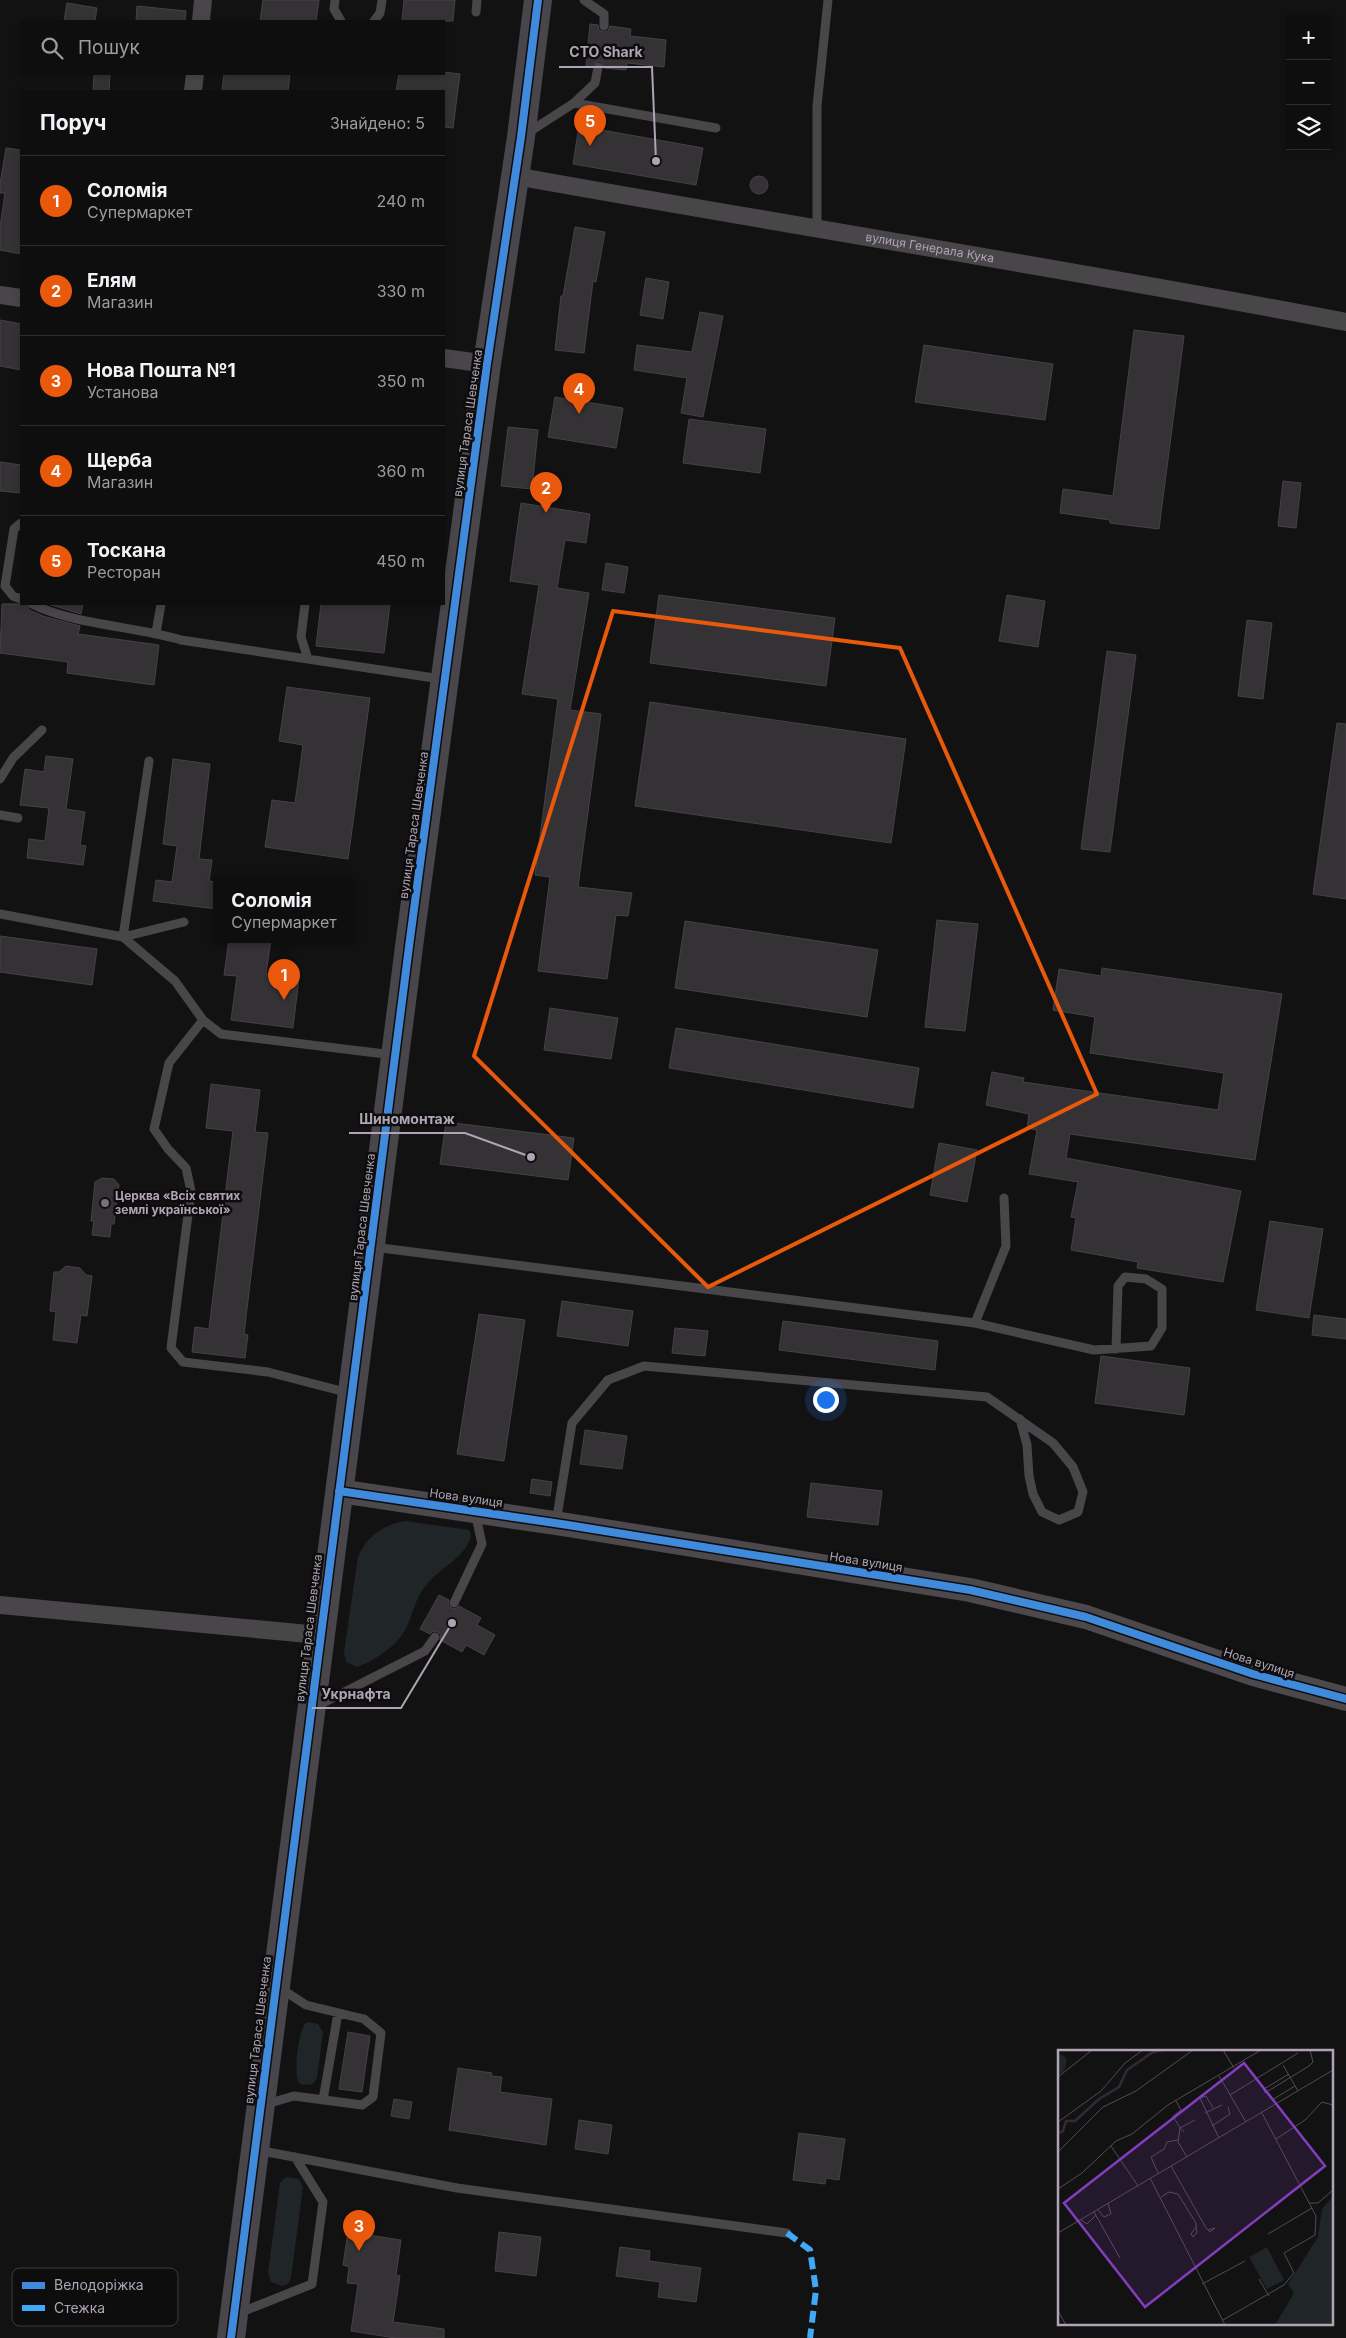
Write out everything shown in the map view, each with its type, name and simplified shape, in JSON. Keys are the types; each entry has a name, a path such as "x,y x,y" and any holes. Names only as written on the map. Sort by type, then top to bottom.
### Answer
{"main road":[{"name":"вулиця Тараса Шевченка","path":"232,2326 319,1635 444,679 487,364 522,137 538,0"}],"street":[{"path":"201,20 203,0"},
{"path":"193,90 195,75"},
{"name":"вулиця Генерала Кука","path":"515,176 818,230 1162,287 1346,322"},
{"path":"0,295 20,298"},
{"path":"445,358 487,364"},
{"name":"Нова вулиця","path":"339,1491 556,1523 970,1590 1086,1617 1252,1674 1346,1699"},
{"path":"0,1605 319,1635"}],"lane":[{"path":"335,0 334,9 340,20"},
{"path":"375,20 380,13 382,0"},
{"path":"476,12 477,0"},
{"path":"584,0 604,14 604,26"},
{"path":"818,230 818,106 828,0"},
{"path":"522,137 574,103 595,83 598,67"},
{"path":"574,103 716,128"},
{"path":"20,524 14,529 5,586 12,596 20,599"},
{"path":"34,605 49,612 156,632 181,640 444,679"},
{"path":"156,632 161,605"},
{"path":"305,605 301,637 308,659"},
{"path":"0,779 13,758 42,730"},
{"path":"123,937 149,760"},
{"path":"0,816 18,818"},
{"path":"0,914 123,937 184,922"},
{"path":"123,937 175,981 204,1020 221,1034 396,1056"},
{"path":"204,1020 170,1064 154,1129 168,1149 186,1168 191,1192 171,1348 183,1362 268,1372 351,1394"},
{"path":"976,1323 1006,1246 1004,1198"},
{"path":"371,1247 976,1323 1094,1350 1116,1349 1151,1346 1162,1328 1162,1289 1146,1279 1125,1277 1118,1286 1116,1349"},
{"path":"556,1523 572,1423 608,1380 644,1366 986,1397 1020,1419 1053,1443 1073,1467 1084,1492 1078,1512 1059,1520 1042,1512 1033,1494 1029,1476 1027,1445 1020,1419"},
{"path":"454,1603 482,1544 475,1511"},
{"path":"310,1710 425,1651 435,1637"},
{"path":"260,2106 294,2096 362,2104 373,2097 381,2033 364,2019 306,2006 276,1984"},
{"path":"323,2100 338,2013"},
{"path":"255,2149 457,2188 787,2233"},
{"path":"232,2326 312,2284 323,2202 294,2157"}],"highlighted area":[{"path":"613,611 900,648 1097,1094 708,1287 474,1056"}],"shaded area":[{"path":"405,1521 469,1530 471,1536 464,1550 424,1588 400,1638 381,1655 358,1667 346,1662 344,1652 358,1557 371,1537 390,1525"},
{"path":"307,2022 318,2024 323,2032 317,2078 313,2084 302,2085 298,2082 297,2077 297,2060 301,2032"},
{"path":"286,2177 299,2179 303,2187 291,2278 288,2284 282,2286 271,2282 268,2272 280,2183"}],"building":[{"path":"263,0 319,0 316,20 260,20"},
{"path":"404,0 455,0 453,21 402,20"},
{"path":"67,3 97,8 95,20 64,20"},
{"path":"137,6 186,11 185,20 136,20"},
{"path":"590,24 598,25 599,30 604,32 608,31 610,26 631,29 630,36 666,40 664,67 627,63 626,70 604,68 599,61 594,63 592,67 586,66"},
{"path":"445,72 460,74 453,128 445,127 445,90 396,90 399,75 445,75"},
{"path":"94,75 110,75 109,90 93,90"},
{"path":"224,75 290,75 288,90 222,90"},
{"path":"579,126 703,148 696,185 573,164"},
{"path":"6,148 20,150 20,254 0,250 0,227 5,193 0,193"},
{"path":"755,176 763,176 768,181 766,192 755,194 750,189 750,181"},
{"path":"575,227 605,232 596,282 593,281 584,353 555,350 561,296 563,296"},
{"path":"646,278 669,282 663,319 640,315"},
{"path":"700,312 723,316 703,417 681,413 687,378 634,370 637,345 692,352"},
{"path":"0,320 20,324 20,370 0,366"},
{"path":"1134,330 1184,336 1159,529 1110,523 1110,520 1060,513 1063,489 1113,496"},
{"path":"924,345 1053,364 1045,420 915,402"},
{"path":"555,397 623,408 616,448 548,437"},
{"path":"689,419 766,429 760,473 683,463"},
{"path":"508,427 538,430 532,489 501,486"},
{"path":"0,462 20,465 20,493 0,491"},
{"path":"1283,481 1301,483 1296,528 1278,526"},
{"path":"521,503 590,514 586,543 565,540 557,588 589,593 570,710 601,714 578,887 632,893 628,916 616,915 607,979 538,971 550,877 535,875 558,699 522,694 539,585 510,581"},
{"path":"606,563 628,567 624,593 602,590"},
{"path":"659,595 835,618 826,686 650,663"},
{"path":"1007,595 1045,601 1038,647 999,641"},
{"path":"2,604 26,605 29,610 46,617 80,626 78,634 159,645 154,685 67,673 68,662 0,653"},
{"path":"51,605 83,605 81,614"},
{"path":"321,605 390,605 384,653 316,646"},
{"path":"1247,620 1272,623 1263,699 1238,696"},
{"path":"1107,651 1136,655 1110,852 1081,849"},
{"path":"287,687 370,698 348,859 265,847 272,800 295,803 303,745 279,741"},
{"path":"650,702 906,739 891,843 635,806"},
{"path":"1337,723 1346,724 1346,899 1313,894"},
{"path":"46,756 73,759 66,809 85,812 80,845 86,846 83,865 27,858 29,839 45,841 49,808 20,805 25,769 44,772"},
{"path":"173,759 210,764 199,859 212,860 209,881 213,882 213,909 153,901 156,880 172,882 177,846 163,844"},
{"path":"937,920 978,924 965,1031 925,1027"},
{"path":"685,921 878,950 867,1017 675,988"},
{"path":"0,936 97,949 92,985 0,972"},
{"path":"228,943 270,943 266,974 299,978 293,1028 231,1020 237,976 224,975"},
{"path":"1102,968 1282,994 1255,1160 1070,1134 1066,1158 1241,1191 1223,1282 1137,1268 1138,1262 1071,1250 1076,1218 1071,1217 1078,1182 1029,1174 1037,1130 1027,1128 1029,1114 986,1105 992,1072 1024,1078 1023,1082 1218,1110 1224,1073 1090,1053 1095,1017 1053,1010 1059,969 1101,976"},
{"path":"550,1008 618,1018 611,1059 544,1050"},
{"path":"676,1028 919,1068 913,1108 669,1068"},
{"path":"211,1084 260,1090 255,1132 268,1133 244,1334 248,1335 245,1358 192,1352 195,1327 209,1329 233,1131 206,1128"},
{"path":"446,1122 574,1138 568,1180 440,1164"},
{"path":"939,1143 977,1150 967,1202 930,1195"},
{"name":"Церква «Всіх святих землі української»","path":"102,1178 114,1179 119,1185 114,1224 111,1224 110,1237 92,1235 94,1221 91,1221 95,1182"},
{"path":"1270,1221 1323,1229 1309,1318 1256,1310"},
{"path":"66,1266 80,1268 86,1275 92,1276 87,1316 81,1315 77,1343 53,1340 56,1312 50,1311 54,1272 59,1272"},
{"path":"562,1301 633,1311 628,1346 557,1336"},
{"path":"479,1314 525,1320 504,1461 457,1454"},
{"path":"1314,1315 1346,1319 1346,1339 1312,1335"},
{"path":"783,1321 938,1341 935,1370 779,1350"},
{"path":"675,1328 708,1331 705,1356 672,1353"},
{"path":"1101,1356 1190,1368 1184,1415 1095,1403"},
{"path":"585,1430 627,1436 622,1469 580,1464"},
{"path":"532,1479 552,1482 550,1496 530,1493"},
{"path":"811,1483 882,1491 878,1525 807,1517"},
{"path":"439,1595 449,1600 448,1604 451,1608 455,1609 459,1606 481,1618 477,1625 495,1635 484,1655 466,1645 462,1652 440,1640 441,1635 438,1632 433,1631 430,1634 420,1629"},
{"path":"348,2032 370,2036 362,2092 339,2089"},
{"path":"458,2068 492,2073 491,2076 502,2077 500,2092 552,2099 546,2145 449,2130"},
{"path":"394,2099 412,2102 409,2119 391,2116"},
{"path":"579,2120 612,2125 608,2154 575,2149"},
{"path":"799,2133 845,2139 839,2180 826,2178 825,2184 793,2180"},
{"path":"348,2232 401,2240 396,2275 400,2276 393,2322 444,2329 444,2338 395,2338 351,2331 358,2284 347,2283 349,2267 343,2265"},
{"path":"499,2232 541,2237 536,2276 495,2271"},
{"path":"620,2247 650,2251 649,2261 701,2268 696,2302 658,2297 660,2282 616,2276"}],"marked path":[{"path":"787,2233 810,2250 816,2290 810,2338"}],"cycle path":[{"path":"231,2338 410,939 487,364 521,137 538,0"},
{"path":"339,1491 568,1525 970,1590 1086,1617 1253,1674 1346,1699"}],"place":[{"name":"Тоскана","path":"590,146"},
{"name":"СТО Shark","path":"656,161"},
{"name":"Щерба","path":"579,414"},
{"name":"Елям","path":"546,513"},
{"name":"Соломiя","path":"284,1000"},
{"name":"Шиномонтаж","path":"531,1157"},
{"name":"Церква «Всіх святих землі української»","path":"105,1203"},
{"name":"Укрнафта","path":"452,1623"},
{"name":"Нова Пошта №1","path":"359,2251"}]}
